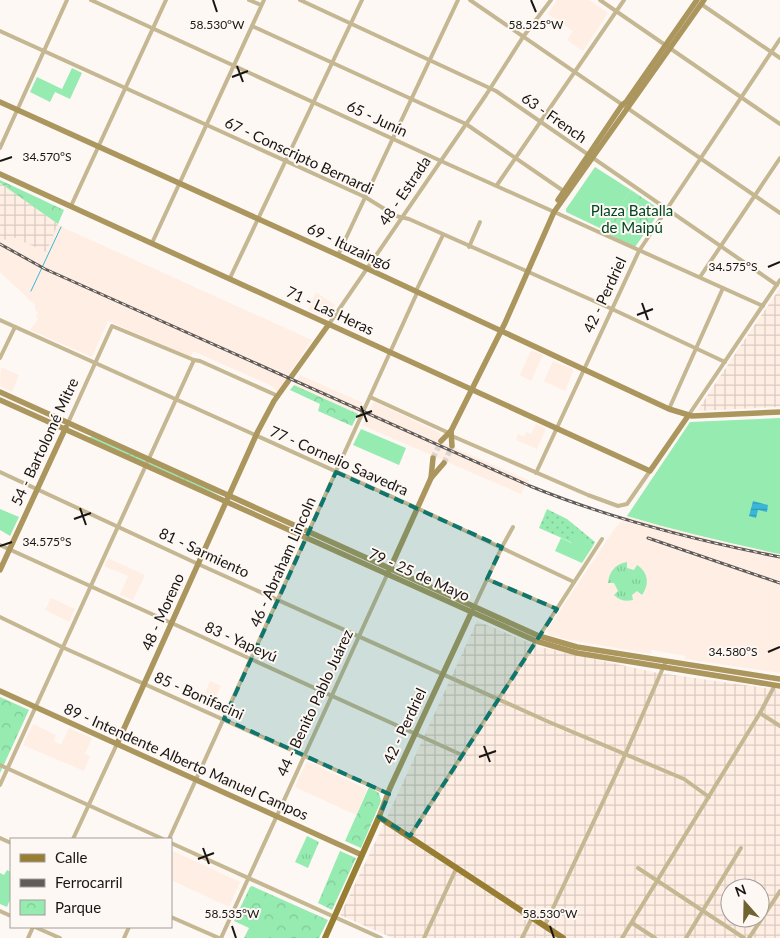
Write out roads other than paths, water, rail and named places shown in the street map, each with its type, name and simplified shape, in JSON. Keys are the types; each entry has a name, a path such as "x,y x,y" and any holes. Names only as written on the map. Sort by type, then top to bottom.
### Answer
{"main road":[{"path":"379,817 564,938"},
{"name":"42 - Perdriel","path":"325,938 379,817"}],"street":[{"path":"0,148 68,0"},
{"name":"65 - Junín","path":"91,0 440,161 763,306"},
{"path":"71,206 166,0"},
{"path":"250,0 261,6"},
{"path":"152,243 264,0"},
{"name":"63 - French","path":"300,0 491,88 777,285"},
{"path":"230,278 362,0"},
{"path":"338,255 458,0"},
{"path":"470,0 780,213"},
{"name":"48 - Estrada","path":"278,396 551,0"},
{"path":"600,0 780,124"},
{"path":"497,185 624,0"},
{"path":"441,441 451,433 501,331 554,212 565,193 625,107 627,101 668,47 699,1 780,58"},
{"path":"252,26 466,124 565,193"},
{"name":"67 - Conscripto Bernardi","path":"0,31 365,197 396,216 612,309 725,362"},
{"name":"42 - Perdriel","path":"536,472 639,250 780,39"},
{"name":"69 - Ituzaingó","path":"0,102 338,255 416,293 669,409 688,416"},
{"path":"700,277 722,247 780,158"},
{"name":"71 - Las Heras","path":"0,174 650,472"},
{"path":"469,247 480,222"},
{"name":"46 - Abraham Lincoln","path":"169,838 443,235"},
{"path":"370,397 588,495 622,506 627,504 650,472 780,280"},
{"path":"669,409 724,288"},
{"name":"77 - Cornelio Saavedra","path":"0,320 417,508 574,582"},
{"name":"54 - Bartolomé Mitre","path":"0,570 111,328 115,325 194,360"},
{"path":"0,358 15,327"},
{"path":"0,785 194,360 278,396"},
{"name":"79 - 25 de Mayo","path":"0,392 146,462 538,639 664,664 778,682"},
{"name":"48 - Moreno","path":"73,838 256,436 278,396"},
{"name":"79 - 25 de Mayo","path":"0,400 64,429 146,462"},
{"path":"688,416 780,412"},
{"path":"451,433 452,446"},
{"name":"44 - Benito Pablo Juárez","path":"431,478 433,458"},
{"name":"44 - Benito Pablo Juárez","path":"220,938 431,478 444,463"},
{"name":"81 - Sarmiento","path":"0,472 198,564 498,699 684,779 709,797"},
{"name":"42 - Perdriel","path":"379,817 487,579 513,527"},
{"path":"410,836 602,539"},
{"name":"83 - Yapeyú","path":"0,545 462,755"},
{"path":"487,579 557,609"},
{"name":"85 - Bonifacini","path":"0,618 388,794"},
{"path":"545,925 625,755 664,664"},
{"path":"622,938 778,682"},
{"name":"89 - Intendente Alberto Manuel Campos","path":"0,691 362,855"},
{"path":"760,713 780,726"},
{"path":"0,765 161,838"},
{"path":"172,843 381,938"},
{"path":"686,938 741,848"},
{"path":"424,938 457,867"},
{"path":"638,868 744,938"},
{"path":"749,938 780,891"},
{"path":"172,917 220,938"},
{"path":"522,938 532,917"},
{"path":"632,923 655,938"},
{"path":"36,928 60,938"}],"water":[{"path":"753,501 768,505 767,512 758,510 756,518 749,516"}],"waterway":[{"path":"31,291 61,227"}],"tunnel":[{"path":"433,458 441,441"},
{"path":"444,463 452,446"}],"railway":[{"path":"0,244 45,269 530,486 591,509 653,527 780,557"},
{"path":"648,538 780,583"}],"park label":[{"name":"Plaza Batalla de Maipú","path":"632,220"}]}
